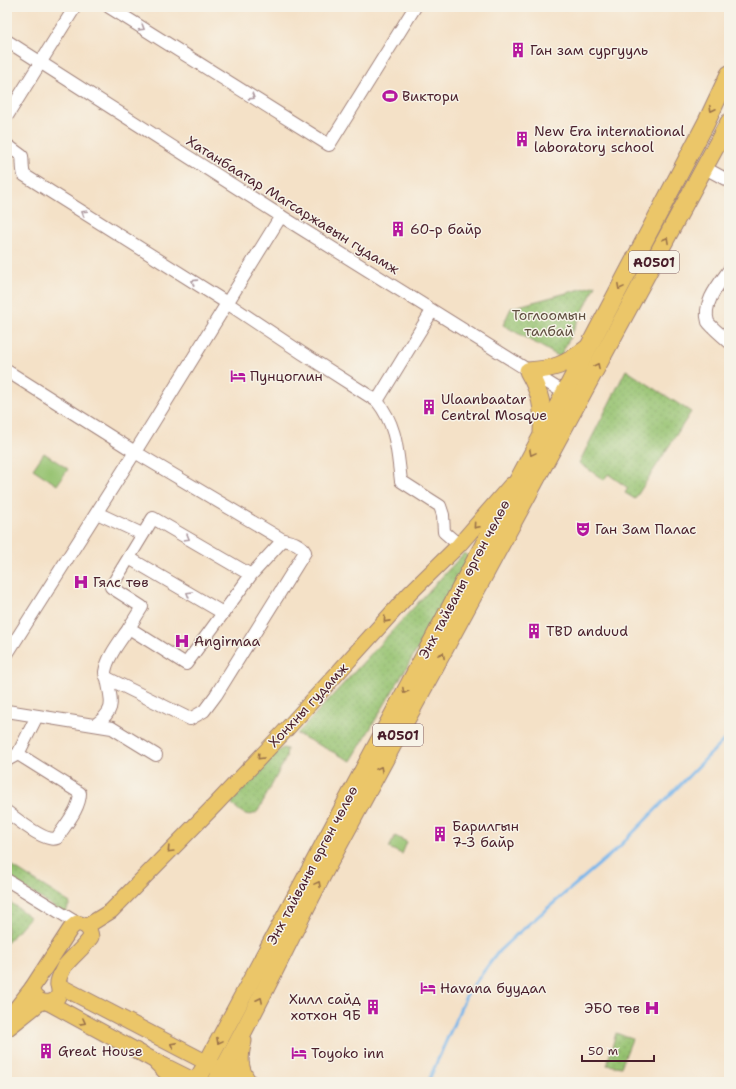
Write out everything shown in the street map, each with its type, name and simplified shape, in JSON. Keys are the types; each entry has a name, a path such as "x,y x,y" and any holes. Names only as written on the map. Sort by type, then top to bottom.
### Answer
{"highway":[{"name":"Энх тайваны өргөн чөлөө","path":"196,1082 542,434 571,397 588,348 706,123 729,74"},
{"name":"Энх тайваны өргөн чөлөө","path":"219,1077 571,397 705,168 729,122"},
{"path":"542,434 543,417 541,400 536,385 528,371 548,369 562,365 575,358 588,348"},
{"path":"248,1023 240,1054 241,1067 248,1082"},
{"path":"157,1062 176,1082"}],"main road":[{"name":"Хонхны гудамж","path":"7,1020 32,988 71,928 82,925 111,911 117,906 284,732 410,593 459,545 520,475"},
{"path":"7,1029 26,1013 45,1002 56,999 60,992 58,982 60,975 65,967 85,947 91,937 90,931 82,925"},
{"path":"58,985 207,1063 219,1077 244,1082"},
{"path":"32,988 32,993 36,999 45,1002 196,1082"}],"street":[{"path":"7,116 75,7"},
{"path":"109,7 329,145 415,7"},
{"name":"Хатанбаатар Магсаржавын гудамж","path":"7,41 281,216 571,397"},
{"path":"7,145 22,156 22,169 24,175 227,303 377,401 385,411 391,423 395,437 401,481 440,506 443,515 444,532 459,545"},
{"path":"705,168 729,181"},
{"path":"7,654 97,513 281,216"},
{"path":"729,270 713,294 708,304 707,312 709,323 729,342"},
{"path":"377,401 432,311"},
{"path":"7,371 135,452 283,540 297,543 305,552 216,695 204,711 190,719 107,678"},
{"path":"97,513 142,534"},
{"path":"95,725 104,718 109,711 111,703 111,695 107,686 107,678 105,673 109,661 142,607 111,587 153,518 251,575"},
{"path":"129,628 186,664 251,575 283,540"},
{"path":"129,558 223,613"},
{"path":"7,711 112,728 156,755"},
{"path":"7,760 18,754 37,716"},
{"path":"7,812 45,838 53,840 57,838 76,808 80,798 80,793 18,754"},
{"path":"7,880 82,925"}],"green space":[{"name":"Тоглоомын талбай","path":"596,285 560,357 503,325 511,308"},
{"path":"626,370 691,412 635,499 625,493 628,488 608,474 604,480 579,463"},
{"path":"44,453 68,469 57,485 33,469"},
{"path":"464,553 471,559 351,761 297,734"},
{"path":"283,748 287,749 286,758 258,811 251,815 244,814 232,804 232,801 276,753"},
{"path":"395,836 407,842 402,854 389,848"},
{"path":"7,863 70,903 65,914 7,877"},
{"path":"7,900 30,917 7,943"},
{"path":"616,1033 632,1039 621,1067 607,1065"}],"waterway":[{"path":"428,1082 466,996 499,951 617,849 729,735"}],"place":[{"name":"Ган зам сургууль","path":"518,50"},
{"name":"Виктори","path":"390,96"},
{"name":"New Era international laboratory school","path":"522,139"},
{"name":"60-р байр","path":"398,229"},
{"name":"Пунцоглин","path":"238,376"},
{"name":"Ulaanbaatar Central Mosque","path":"429,407"},
{"name":"Ган Зам Палас","path":"583,529"},
{"name":"Гялс төв","path":"81,582"},
{"name":"TBD anduud","path":"534,631"},
{"name":"Angirmaa","path":"182,641"},
{"name":"Барилгын 7-3 байр","path":"440,834"},
{"name":"Havana буудал","path":"428,988"},
{"name":"Хилл сайд хотхон 9Б","path":"373,1007"},
{"name":"ЭБО төв","path":"652,1008"},
{"name":"Great House","path":"46,1051"},
{"name":"Toyoko inn","path":"299,1053"}]}
